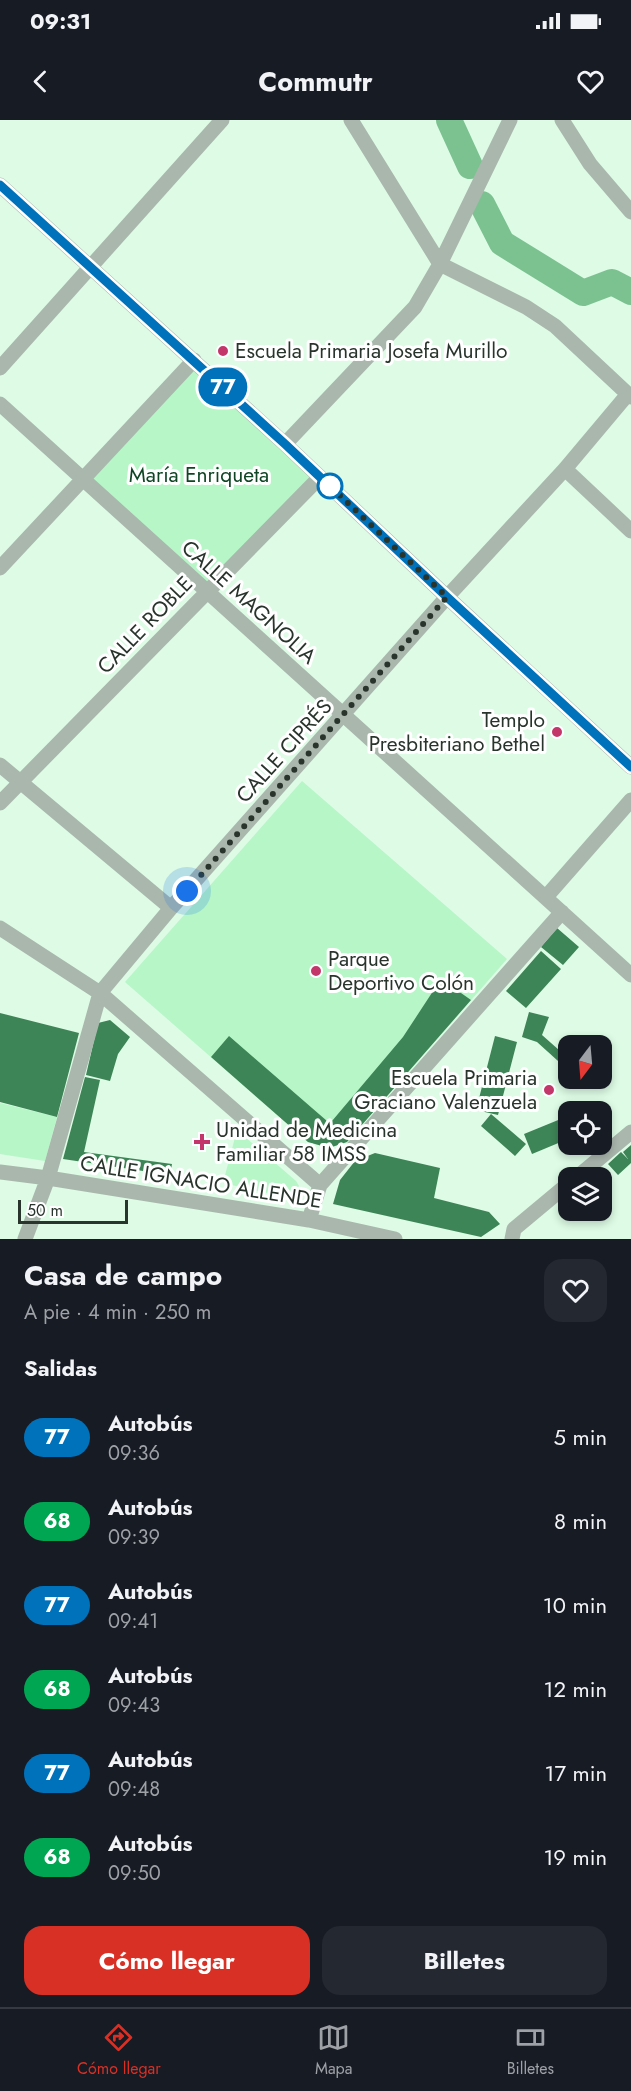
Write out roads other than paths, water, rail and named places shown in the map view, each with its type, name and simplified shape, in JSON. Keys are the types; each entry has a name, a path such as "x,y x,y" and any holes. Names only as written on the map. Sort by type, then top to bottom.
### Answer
{"street":[{"path":"0,368 222,120"},
{"path":"351,120 440,264 526,307 555,326 630,396"},
{"path":"285,444 415,307 440,264 510,120"},
{"path":"562,120 590,164 631,212"},
{"path":"0,185 194,360 631,767"},
{"path":"0,568 194,360"},
{"name":"CALLE CIPRÉS","path":"25,1239 48,1178 100,993 171,908 447,597 630,396"},
{"name":"CALLE MAGNOLIA","path":"0,404 631,975"},
{"path":"565,469 631,531"},
{"name":"CALLE ROBLE","path":"0,803 320,477"},
{"path":"0,765 171,908"},
{"path":"546,897 631,800"},
{"path":"309,1220 320,1185 562,912"},
{"path":"0,928 100,993 320,1185"},
{"path":"589,1167 631,1132"},
{"name":"CALLE IGNACIO ALLENDE","path":"0,1172 309,1220 395,1239"},
{"path":"512,1239 514,1229 558,1192"}],"waterway":[{"path":"449,120 470,166"},
{"path":"482,204 502,243 583,293 612,282 631,292"}],"place":[{"name":"Escuela Primaria Josefa Murillo","path":"223,351"},
{"name":"Templo Presbiteriano Bethel","path":"557,732"},
{"name":"Parque Deportivo Colón","path":"316,971"},
{"name":"Escuela Primaria Graciano Valenzuela","path":"549,1090"},
{"name":"Unidad de Medicina Familiar 58 IMSS","path":"202,1142"}],"park label":[{"name":"María Enriqueta","path":"199,475"}]}
